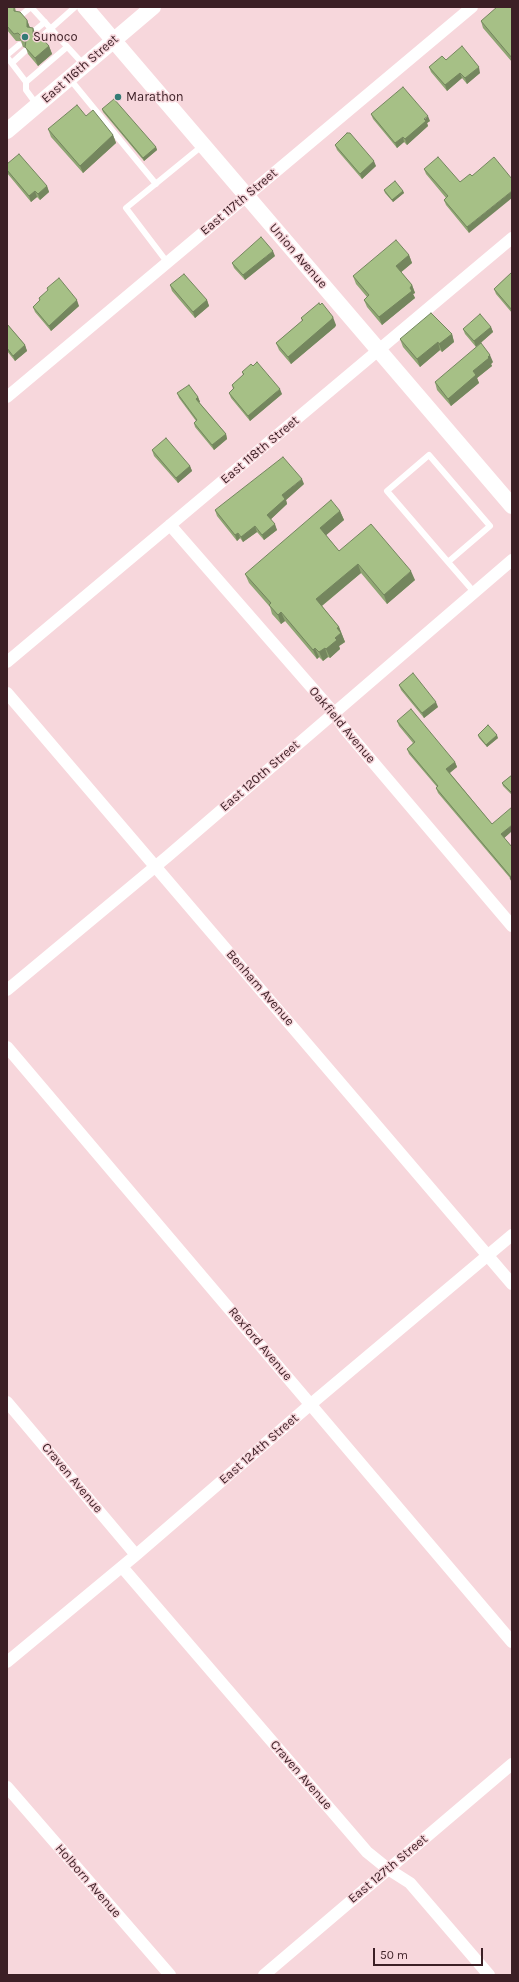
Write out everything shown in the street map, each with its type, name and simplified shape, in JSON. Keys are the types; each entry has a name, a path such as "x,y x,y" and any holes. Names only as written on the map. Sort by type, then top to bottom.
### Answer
{"main road":[{"name":"Union Avenue","path":"85,7 512,506"},
{"name":"East 116th Street","path":"7,131 153,7"}],"street":[{"name":"East 117th Street","path":"7,397 472,7"},
{"name":"East 118th Street","path":"7,662 512,238"},
{"name":"Oakfield Avenue","path":"170,526 334,712 344,728 512,926"},
{"name":"East 120th Street","path":"7,990 155,866 512,560"},
{"name":"Benham Avenue","path":"7,693 512,1284"},
{"name":"Rexford Avenue","path":"7,1047 512,1642"},
{"name":"East 124th Street","path":"7,1662 122,1567 311,1404 512,1235"},
{"name":"Craven Avenue","path":"7,1402 136,1555"},
{"name":"Craven Avenue","path":"122,1567 367,1852 388,1869 410,1883 489,1975"},
{"name":"East 127th Street","path":"264,1975 512,1764"},
{"name":"Holborn Avenue","path":"7,1787 170,1975"}],"lane":[{"path":"20,16 31,7 84,65"},
{"path":"39,39 75,7"},
{"path":"33,32 45,22"},
{"path":"19,44 7,56 26,82 26,90 38,106"},
{"path":"26,82 67,46"},
{"path":"12,63 25,51"},
{"path":"69,78 156,184"},
{"path":"168,262 126,208 203,145"},
{"path":"448,562 490,526 429,455 387,492 474,592"}],"building":[{"path":"7,7 14,7 14,11 20,12 27,20 27,27 33,28 33,34 35,36 39,35 49,46 35,58 25,47 26,41 20,39 21,36 18,33 14,34 7,26"},
{"path":"497,7 512,7 512,58 481,21"},
{"path":"462,46 479,67 465,78 460,73 445,85 429,67 442,56 446,60"},
{"path":"403,87 428,116 424,119 426,121 405,139 403,137 395,143 371,114"},
{"path":"114,99 156,147 143,158 102,109"},
{"path":"77,105 86,116 93,110 113,135 80,166 48,129"},
{"path":"347,133 350,133 374,161 360,174 335,145"},
{"path":"19,154 47,186 38,194 35,191 29,196 7,170 7,164"},
{"path":"438,157 460,182 470,174 472,176 494,157 512,179 512,191 467,227 444,200 448,196 424,169"},
{"path":"395,181 403,191 392,200 384,190"},
{"path":"261,237 273,251 243,275 232,263"},
{"path":"396,240 409,255 396,266 412,285 410,288 412,291 379,317 364,300 369,295 353,276"},
{"path":"512,272 512,310 494,289"},
{"path":"184,274 207,300 193,312 170,285"},
{"path":"59,278 77,300 49,326 33,307 40,300 39,298 48,290 47,288"},
{"path":"319,303 320,305 322,303 333,317 332,319 288,357 276,343 303,320 301,318"},
{"path":"431,313 452,334 439,344 438,342 417,359 400,339"},
{"path":"480,314 491,327 474,341 463,329"},
{"path":"7,324 25,345 13,356 7,348"},
{"path":"481,343 490,355 488,357 489,358 473,371 476,375 448,399 435,382"},
{"path":"257,362 280,389 248,416 229,393 234,388 232,385 244,374 242,372 251,364 253,366"},
{"path":"189,385 198,397 196,399 226,434 212,445 194,423 197,420 177,393"},
{"path":"166,438 190,466 176,478 152,450"},
{"path":"283,457 302,479 282,495 285,499 267,515 275,524 262,535 255,526 241,537 238,533 235,535 215,510"},
{"path":"331,500 340,511 320,528 339,551 371,524 411,571 384,595 358,564 316,599 339,627 337,628 341,633 335,638 337,640 326,649 325,648 319,652 315,648 313,650 281,612 278,615 269,605 271,603 245,574"},
{"path":"413,673 436,702 422,713 399,685"},
{"path":"411,709 455,762 446,769 492,824 512,807 512,825 501,834 512,847 512,881 510,878 511,877 436,788 438,786 407,749 415,742 397,721"},
{"path":"488,725 497,735 486,745 478,735"},
{"path":"512,775 512,793 502,783"}],"place":[{"name":"Sunoco","path":"25,37"},
{"name":"Marathon","path":"118,97"}]}
